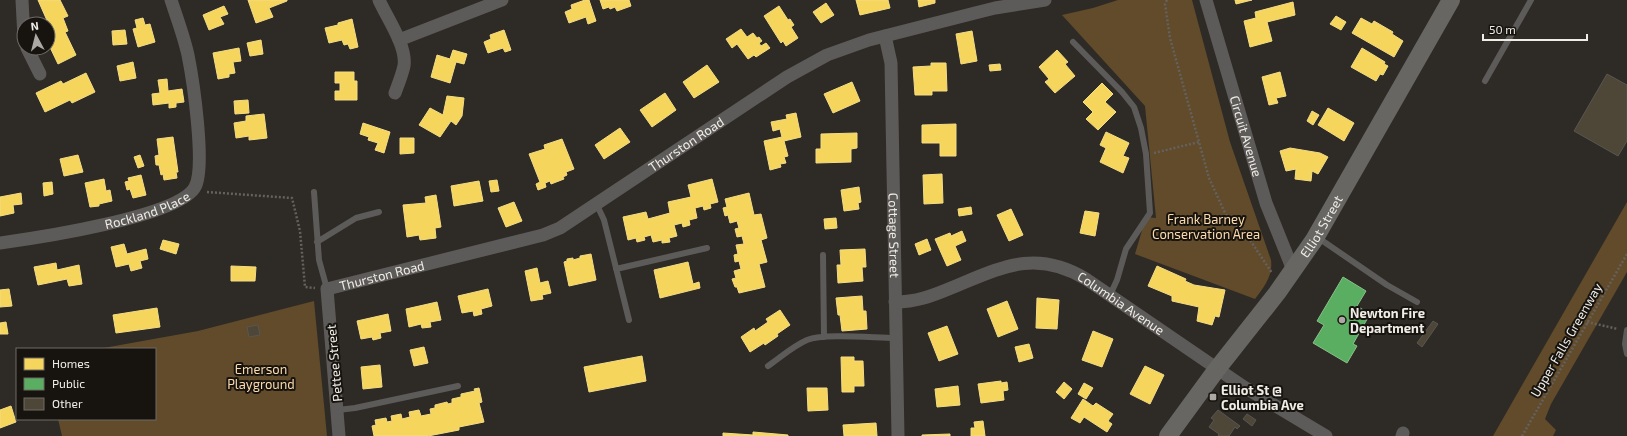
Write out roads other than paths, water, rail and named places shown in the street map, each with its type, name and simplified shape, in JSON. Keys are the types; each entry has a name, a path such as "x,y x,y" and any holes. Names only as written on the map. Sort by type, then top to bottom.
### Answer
{"street":[{"path":"22,0 23,16"},
{"name":"Rockland Place","path":"0,243 67,233 139,215 178,202 189,195 196,187 200,160 193,90 188,55 171,0"},
{"path":"379,0 404,53 404,66 396,93"},
{"path":"399,40 502,0"},
{"name":"Thurston Road","path":"327,289 543,235 560,228 796,71 838,50 885,36 995,8 1045,0"},
{"name":"Circuit Avenue","path":"1206,0 1266,203 1293,270"},
{"name":"Elliot Street","path":"1168,436 1293,270 1316,236 1451,0"},
{"name":"Cottage Street","path":"885,36 891,63 898,436"},
{"path":"31,56 40,74"},
{"name":"Columbia Avenue","path":"895,302 920,300 1011,265 1032,262 1054,264 1081,276 1249,390 1326,436"},
{"name":"Pettee Street","path":"327,289 339,436"}],"lane":[{"path":"1485,81 1531,0"},
{"path":"1073,42 1122,92 1134,107 1141,128 1146,154 1150,213 1126,249 1117,280 1110,295"},
{"path":"314,192 320,269 327,289"},
{"path":"596,203 604,220 629,320"},
{"path":"317,242 356,218 379,212"},
{"path":"1316,236 1388,286 1417,302"},
{"path":"616,269 706,248"},
{"path":"823,255 824,337"},
{"path":"1627,330 1625,344 1627,354"},
{"path":"768,366 812,338 896,338"},
{"path":"338,410 355,408 458,386"}],"place":[{"name":"Newton Fire Department","path":"1342,320"},
{"name":"Elliot St @ Columbia Ave","path":"1213,397"}],"park label":[{"name":"Frank Barney Conservation Area","path":"1206,226"},
{"name":"Emerson Playground","path":"261,376"}]}
